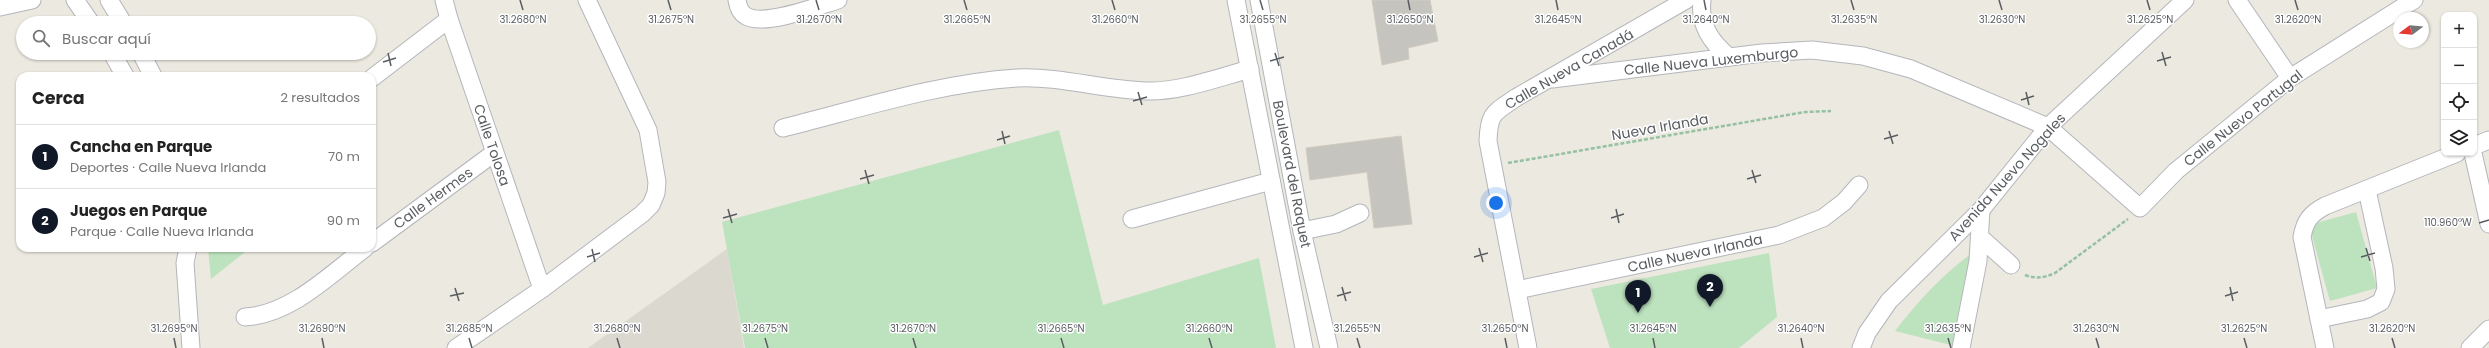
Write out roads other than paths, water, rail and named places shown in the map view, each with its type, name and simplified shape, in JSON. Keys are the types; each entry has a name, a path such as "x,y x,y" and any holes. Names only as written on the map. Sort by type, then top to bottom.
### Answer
{"street":[{"path":"0,7 32,0"},
{"path":"75,0 85,16"},
{"path":"109,0 119,16"},
{"name":"Calle Tolosa","path":"444,0 494,153 542,290"},
{"path":"456,348 542,290 642,214 651,205 656,193 657,182 648,130 587,0"},
{"path":"737,0 741,11 746,16 762,19 838,0"},
{"name":"Boulevard del Raquet","path":"1236,0 1304,348"},
{"name":"Boulevard del Raquet","path":"1259,0 1302,231 1329,348"},
{"name":"Calle Nueva Canadá","path":"1528,348 1492,166 1488,141 1489,121 1498,111 1517,97 1552,79 1686,0"},
{"path":"1702,0 1700,12 1706,31 1714,45 1728,57"},
{"name":"Avenida Nuevo Nogales","path":"1861,348 1867,333 1889,302 1981,210 2048,127 2185,0"},
{"path":"2237,0 2290,78"},
{"name":"Calle Nuevo Portugal","path":"2140,208 2176,171 2290,78 2414,0"},
{"path":"376,75 449,19"},
{"name":"Calle Nueva Luxemburgo","path":"1552,79 1728,57 1812,50 1863,56 1911,70 2048,127 2140,208"},
{"path":"116,60 123,72"},
{"path":"145,60 151,72"},
{"path":"783,128 913,96 1017,78 1069,80 1147,92 1188,85 1250,69"},
{"path":"2477,145 2489,140"},
{"name":"Calle Hermes","path":"376,240 494,153"},
{"path":"2324,348 2302,237 2304,222 2313,212 2450,156"},
{"path":"2474,156 2489,224"},
{"path":"1132,219 1271,181"},
{"name":"Calle Nueva Irlanda","path":"1516,290 1779,235 1823,218 1844,202 1859,185"},
{"path":"2319,319 2367,309 2381,302 2386,289 2384,268 2367,190"},
{"path":"1961,348 1981,238 1981,210"},
{"path":"1302,231 1336,224 1360,212"},
{"path":"1981,238 2011,265"},
{"path":"244,317 255,317 286,304 359,252"},
{"path":"184,253 191,348"},
{"path":"2470,348 2489,329"}],"place":[{"name":"Juegos en Parque","path":"1710,307"},
{"name":"Cancha en Parque","path":"1638,313"}]}
